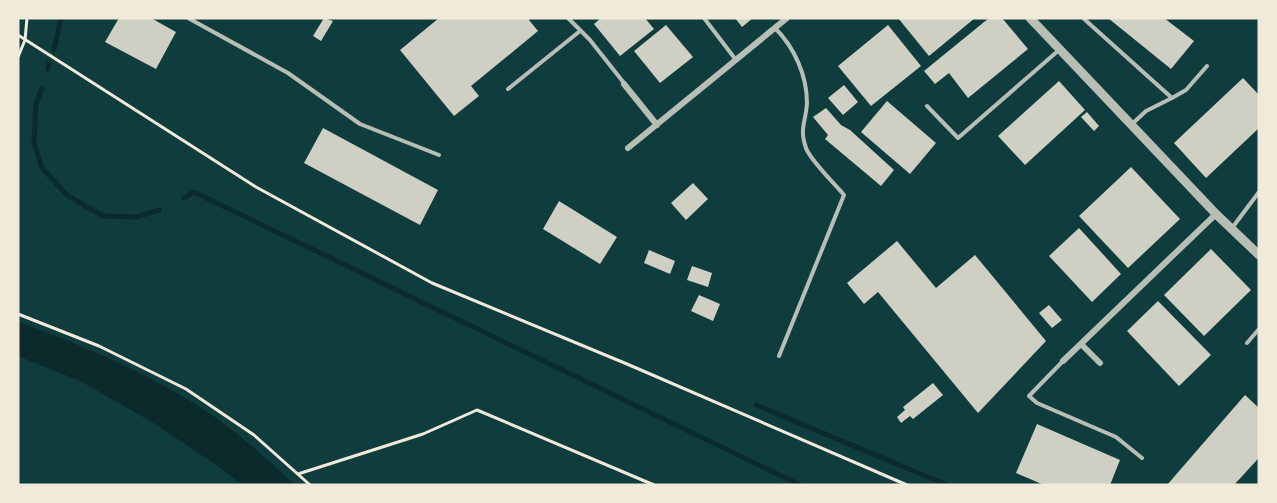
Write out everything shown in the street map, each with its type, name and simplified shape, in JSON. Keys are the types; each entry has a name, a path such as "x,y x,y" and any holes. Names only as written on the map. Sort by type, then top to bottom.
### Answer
{"street":[{"path":"628,148 787,18"},
{"path":"1030,18 1216,214 1259,255"},
{"path":"624,84 657,125"},
{"path":"1063,361 1216,214"},
{"path":"1080,344 1100,363"}],"lane":[{"path":"188,18 288,73 360,124 439,155"},
{"path":"568,18 624,84"},
{"path":"704,18 736,60"},
{"path":"1083,18 1172,98"},
{"path":"775,28 785,38 805,78 807,104 801,132 807,152 844,195 779,356"},
{"path":"508,89 580,31"},
{"path":"927,106 958,138 1059,49"},
{"path":"1131,125 1146,111 1186,90 1207,66"},
{"path":"1231,228 1259,192"},
{"path":"1247,343 1259,328"},
{"path":"1063,361 1029,396 1037,403 1116,437 1142,458"}],"path":[{"path":"18,57 25,40 27,18"},
{"path":"18,35 256,187 432,283 617,359 907,485"},
{"path":"18,314 99,346 186,389 254,435 310,485"},
{"path":"298,474 423,434 477,410 654,485"}],"water":[{"path":"18,322 111,359 179,394 237,434 295,485 242,485 152,422 80,381 18,356"}],"building":[{"path":"119,18 151,18 176,32 156,69 105,42"},
{"path":"324,18 333,21 321,41 313,36"},
{"path":"439,18 531,18 529,20 538,31 471,86 479,96 454,116 400,50"},
{"path":"601,18 645,18 654,29 620,56 594,24"},
{"path":"735,18 753,18 742,27"},
{"path":"898,18 975,18 929,56"},
{"path":"989,18 1002,18 1028,49 968,98 949,73 935,84 924,71"},
{"path":"1108,18 1164,18 1194,41 1171,69"},
{"path":"666,25 693,57 660,83 634,51"},
{"path":"888,25 921,66 871,106 838,66"},
{"path":"1243,78 1259,95 1259,128 1206,178 1174,143"},
{"path":"1059,81 1085,110 1025,165 998,136"},
{"path":"844,85 858,102 843,115 828,98"},
{"path":"887,101 936,143 910,174 861,132"},
{"path":"826,108 841,125 850,130 894,170 881,186 825,139 828,135 813,117"},
{"path":"1087,112 1099,126 1094,131 1081,117"},
{"path":"323,128 438,190 420,225 304,163"},
{"path":"1131,167 1180,219 1128,268 1079,216"},
{"path":"693,183 708,199 686,220 671,203"},
{"path":"559,201 617,237 600,264 543,229"},
{"path":"1079,228 1121,274 1092,302 1049,256"},
{"path":"897,241 936,288 975,255 1046,341 978,413 878,292 864,304 847,283"},
{"path":"1211,249 1251,290 1204,336 1164,295"},
{"path":"649,250 675,261 670,274 644,263"},
{"path":"692,266 712,273 708,287 687,280"},
{"path":"699,295 720,304 713,321 691,311"},
{"path":"1158,301 1211,355 1179,386 1127,331"},
{"path":"1049,305 1062,320 1052,328 1039,313"},
{"path":"933,383 943,395 913,419 910,416 901,423 897,417 905,410 903,407"},
{"path":"1245,395 1259,408 1259,457 1256,461 1234,485 1167,485"},
{"path":"1037,424 1120,460 1110,485 1044,485 1016,473"}],"waterway":[{"path":"54,50 61,18"},
{"path":"48,69 49,64"},
{"path":"42,88 36,104 34,143 42,168 67,195 103,216 136,217 159,210"},
{"path":"184,198 194,192 800,485"},
{"path":"756,405 947,485"}]}
